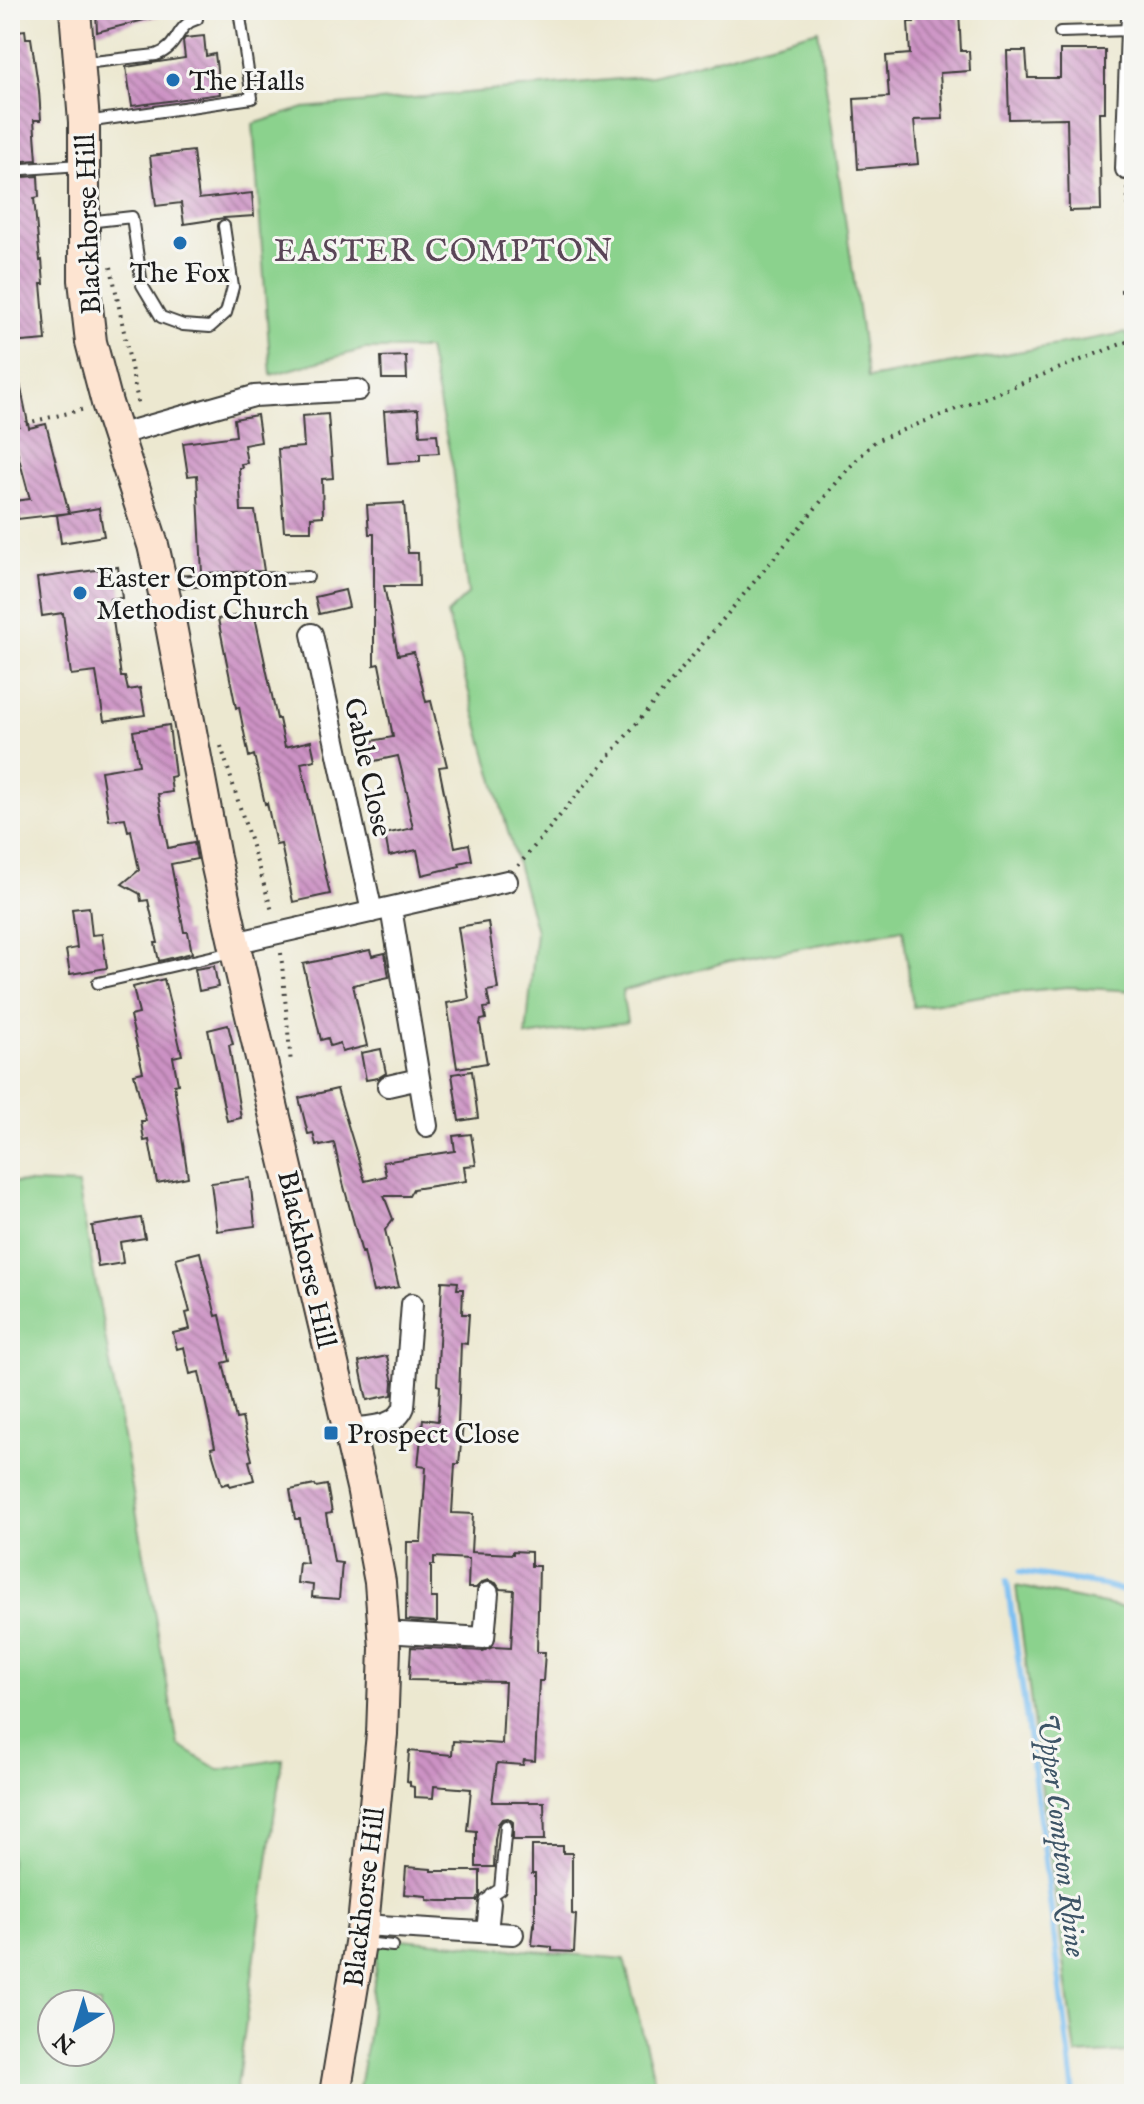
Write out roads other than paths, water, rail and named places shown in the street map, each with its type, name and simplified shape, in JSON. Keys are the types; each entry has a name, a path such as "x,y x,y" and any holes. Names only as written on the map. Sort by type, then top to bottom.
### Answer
{"main road":[{"name":"Blackhorse Hill","path":"75,10 86,165 84,280 91,342 162,582 234,947 362,1487 380,1582 384,1632 382,1734 362,1934 335,2094"}],"street":[{"path":"1126,169 1132,20"},
{"path":"117,435 254,396 358,390"},
{"name":"Gable Close","path":"312,634 382,910"},
{"path":"234,947 507,881"},
{"path":"382,910 427,1126"},
{"path":"388,1086 419,1079"},
{"path":"347,1429 394,1422 400,1416 404,1407 412,1304"},
{"path":"384,1632 484,1638 488,1593"},
{"path":"487,1932 490,1903"},
{"path":"362,1934 513,1934"}],"lane":[{"path":"84,122 252,98 239,10"},
{"path":"80,63 167,52 188,22 197,19"},
{"path":"1060,32 1132,20"},
{"path":"10,170 86,165"},
{"path":"85,222 132,217 142,285 161,317 183,325 210,327 226,313 233,287 224,226"},
{"path":"162,582 308,577"},
{"path":"98,983 234,947"},
{"path":"490,1903 491,1895 500,1889 506,1826"},
{"path":"362,1934 393,1946"}],"waterway":[{"path":"1020,1572 1103,1585 1134,1594"},
{"name":"Upper Compton Rhine","path":"1007,1581 1074,2094"}],"place":[{"name":"The Halls","path":"173,80"},
{"name":"The Fox","path":"180,243"},
{"name":"Easter Compton Methodist Church","path":"80,593"},
{"name":"Prospect Close","path":"331,1433"}],"district":[{"name":"EASTER COMPTON","path":"444,250"}]}
